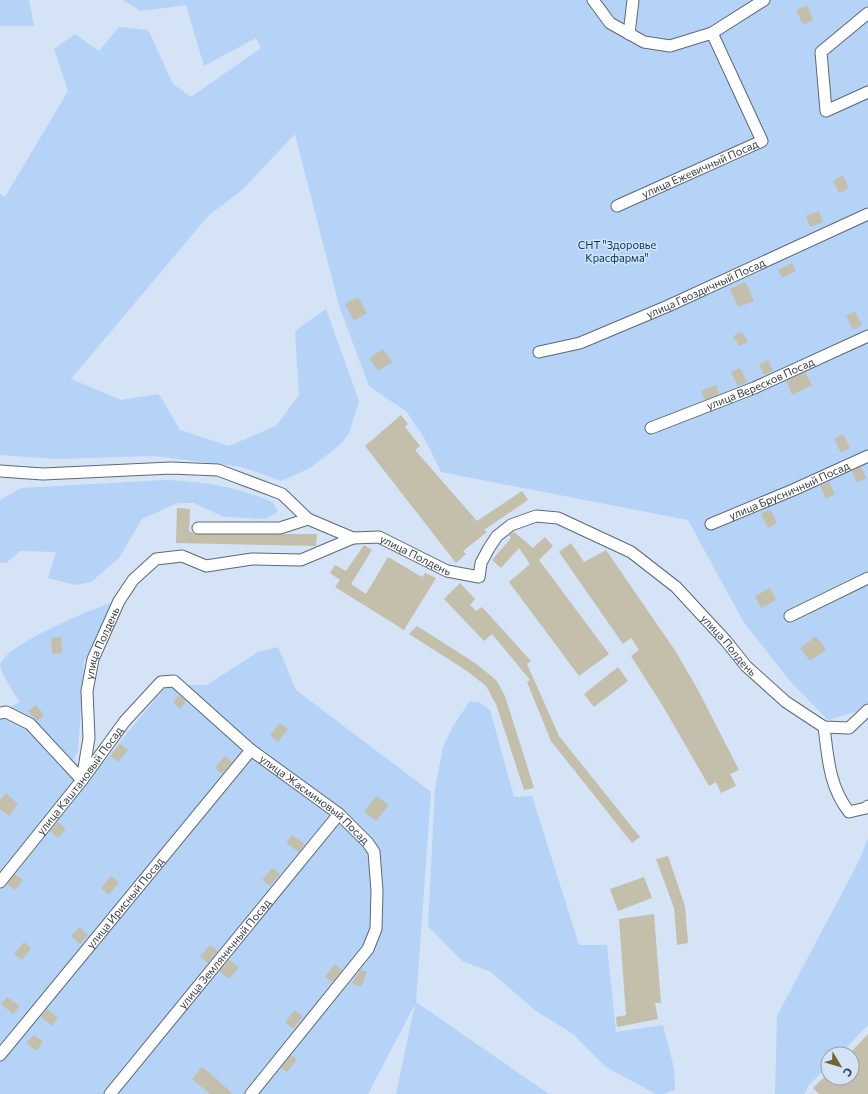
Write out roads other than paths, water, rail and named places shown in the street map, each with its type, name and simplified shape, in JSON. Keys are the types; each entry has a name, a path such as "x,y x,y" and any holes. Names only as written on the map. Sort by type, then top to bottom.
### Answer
{"street":[{"path":"593,0 610,23 644,42 670,46 712,34 764,0"},
{"path":"629,34 633,0"},
{"path":"868,13 821,52 826,112 868,92"},
{"name":"улица Ежевичный Посад","path":"618,206 762,141 712,34"},
{"name":"улица Гвоздичный Посад","path":"539,352 580,343 662,309 868,214"},
{"name":"улица Вересков Посад","path":"651,428 754,388 868,336"},
{"name":"улица Брусничный Посад","path":"711,524 793,490 868,456"},
{"path":"0,472 43,474 171,468 218,470 282,494 308,519 353,538"},
{"name":"улица Полдень","path":"82,780 89,738 87,691 93,659 119,601 133,580 156,559 182,556 206,566 252,559 301,560 353,538 379,537 447,571 479,577 481,563 497,536 511,525 536,516 558,518 637,556 676,587 726,641 746,666 786,702 824,727"},
{"path":"198,528 280,528 308,519"},
{"path":"790,616 868,578"},
{"name":"улица Жасминовый Посад","path":"161,682 174,681 251,750 339,814 368,842 374,852 377,891 376,930 368,948 251,1094"},
{"name":"улица Каштановый Посад","path":"0,882 82,780 125,722 161,682"},
{"path":"868,710 849,728 824,727 829,770 840,800 849,812 866,808 868,806"},
{"path":"0,713 6,712 30,724 82,780"},
{"name":"улица Ирисный Посад","path":"0,1055 251,750"},
{"name":"улица Земляничный Посад","path":"110,1094 339,814"}],"park label":[{"name":"СНТ \"Здоровье Красфарма\"","path":"617,251"}]}
